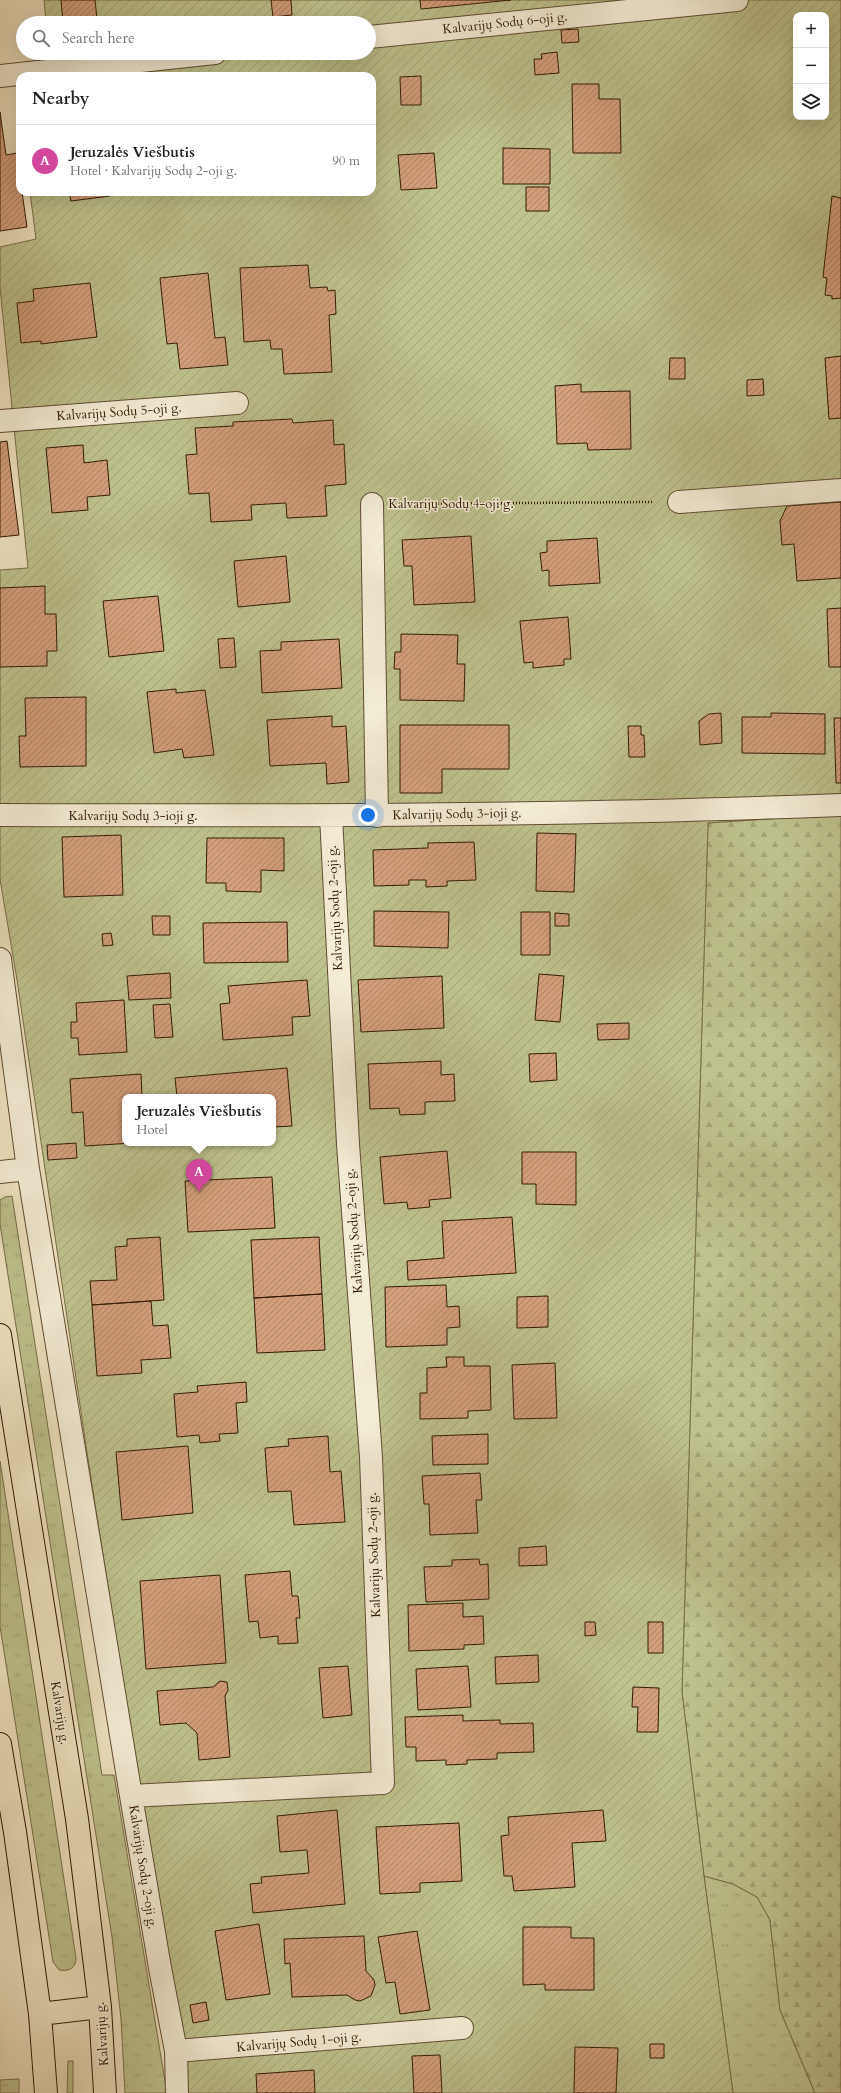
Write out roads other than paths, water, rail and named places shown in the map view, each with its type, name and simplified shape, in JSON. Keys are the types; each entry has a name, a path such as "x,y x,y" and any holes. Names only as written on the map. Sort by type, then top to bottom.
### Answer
{"main road":[{"name":"Kalvarijų g.","path":"0,1335 76,1819 100,2007 105,2093"},
{"path":"0,1744 15,1832 40,2014 46,2093"},
{"path":"40,2014 100,2007"}],"street":[{"name":"Kalvarijų Sodų 6-oji g.","path":"376,36 737,0"},
{"path":"37,72 150,60"},
{"path":"0,76 16,74"},
{"name":"Kalvarijų Sodų 5-oji g.","path":"0,421 238,403"},
{"path":"679,502 841,490"},
{"name":"Kalvarijų Sodų 4-oji g.","path":"372,504 377,816"},
{"name":"Kalvarijų Sodų 3-ioji g.","path":"0,815 377,816 690,811 841,805"},
{"name":"Kalvarijų Sodų 2-oji g.","path":"176,2052 160,1968 131,1796 383,1783 371,1457 348,1144 331,816"},
{"path":"0,959 28,1169 131,1796"},
{"path":"0,1172 28,1169"},
{"name":"Kalvarijų Sodų 1-oji g.","path":"176,2052 462,2028"},
{"path":"176,2052 177,2093"}],"place":[{"name":"Jeruzalės Viešbutis","path":"199,1192"}]}
